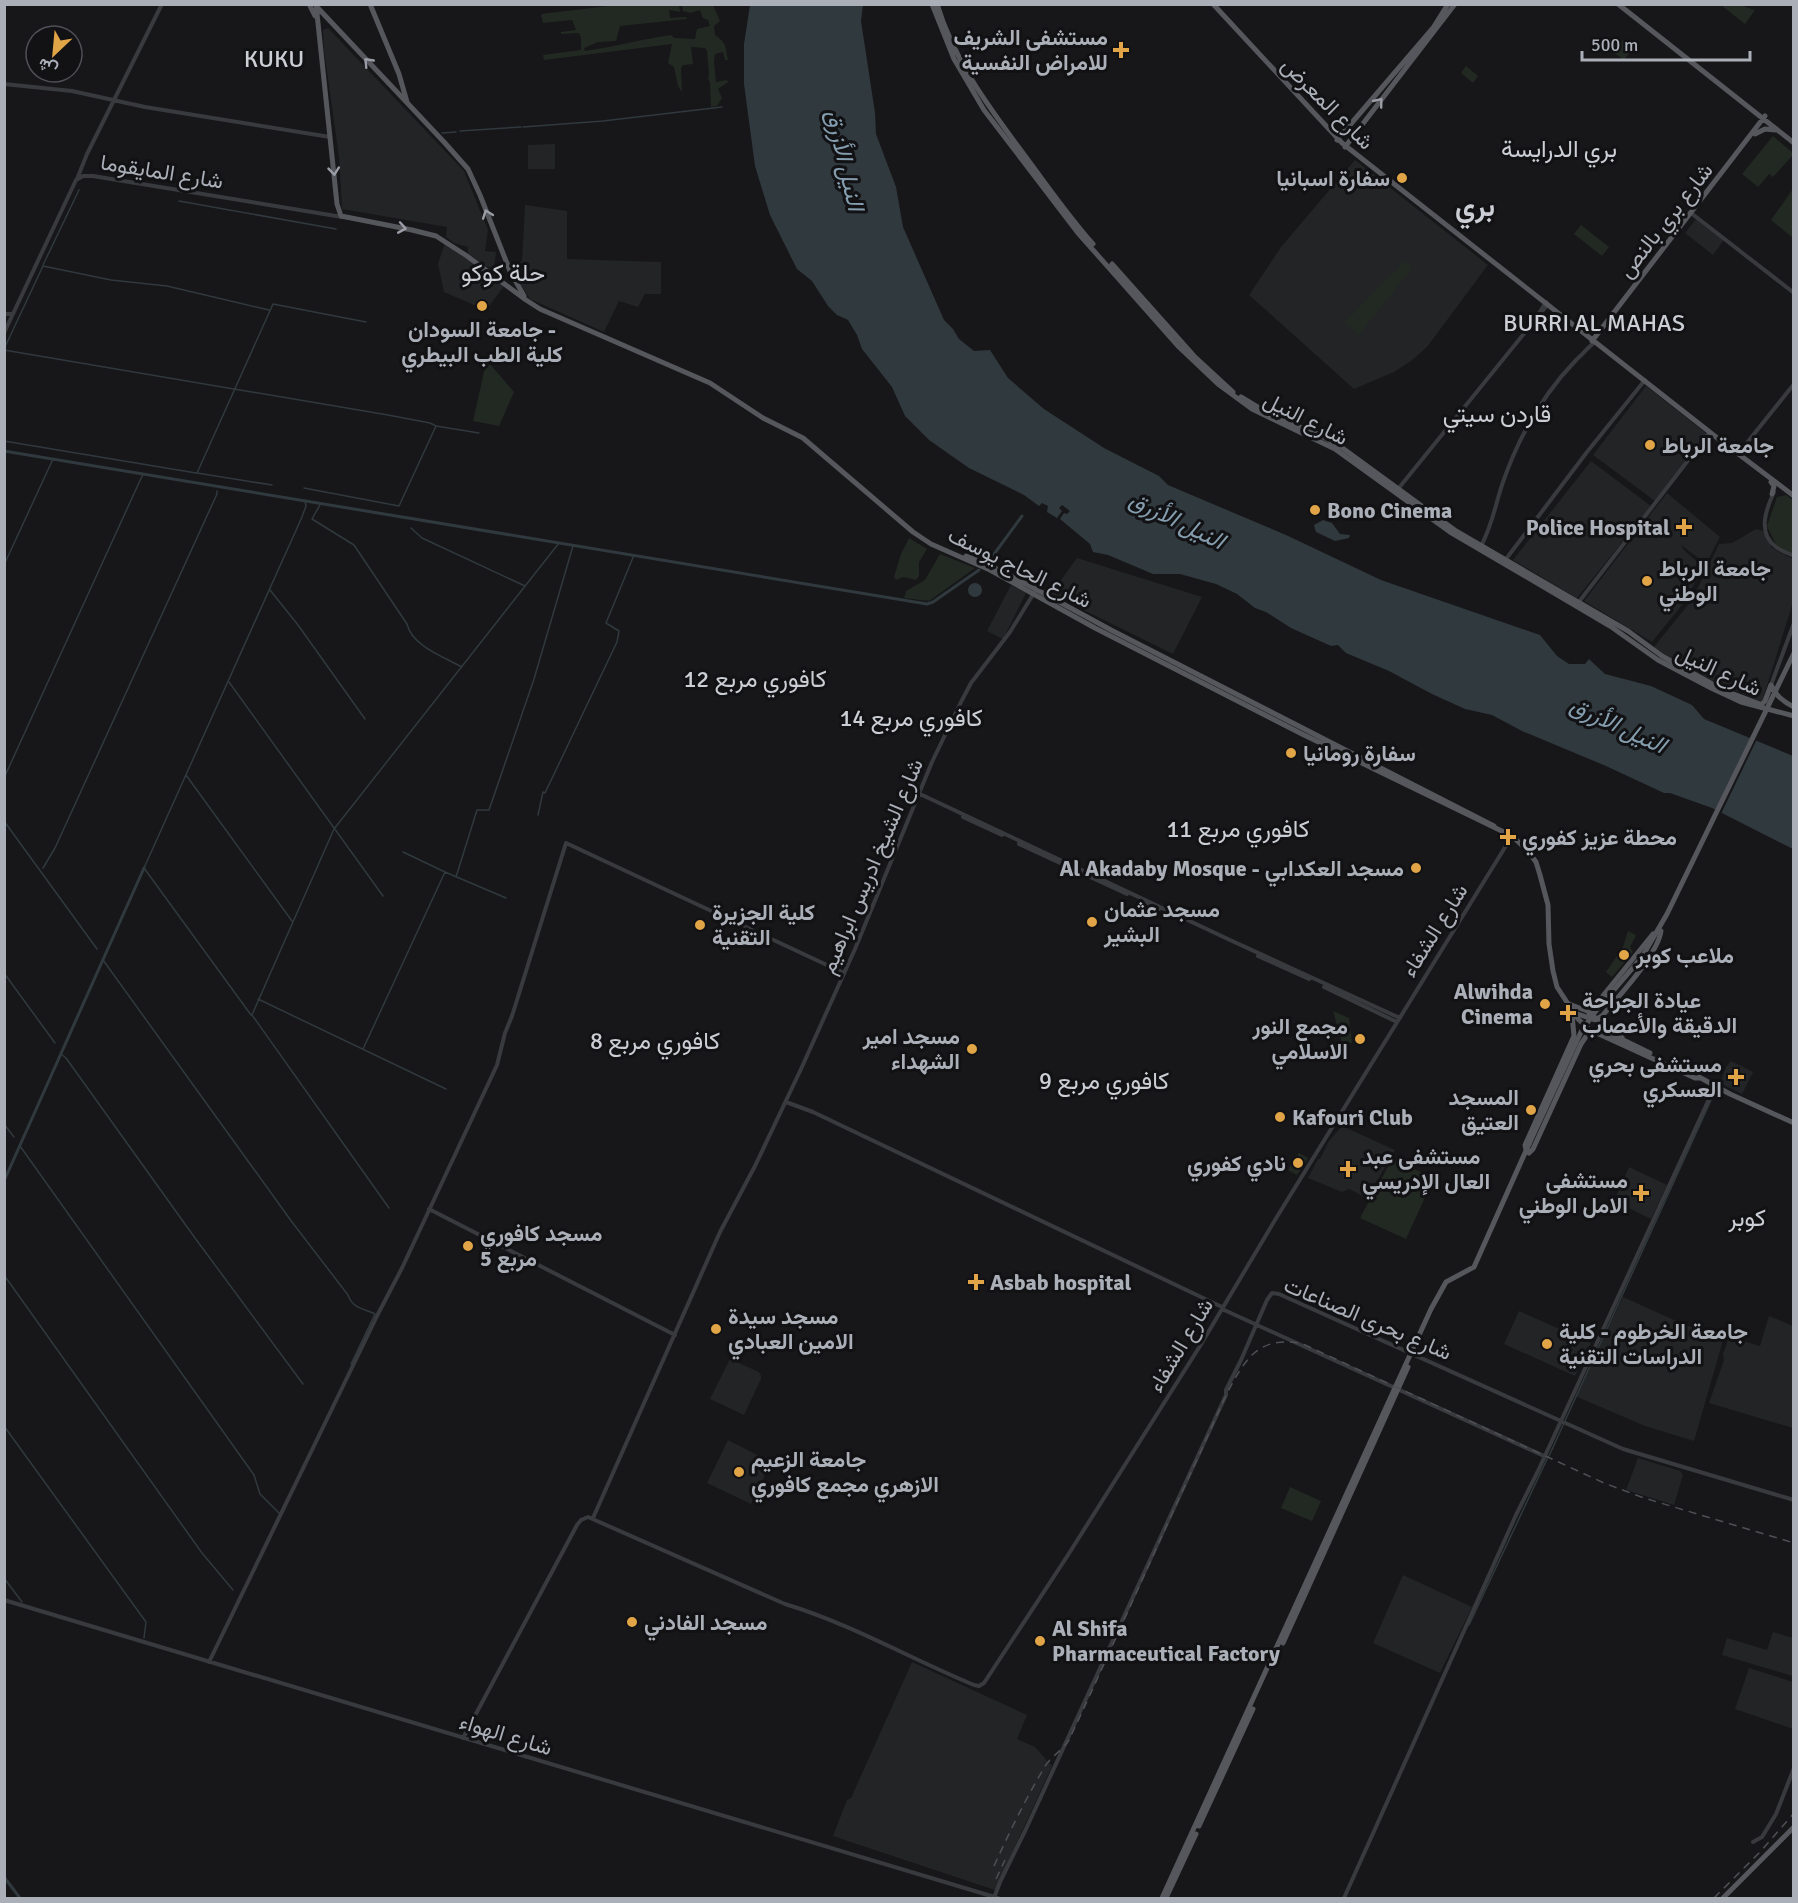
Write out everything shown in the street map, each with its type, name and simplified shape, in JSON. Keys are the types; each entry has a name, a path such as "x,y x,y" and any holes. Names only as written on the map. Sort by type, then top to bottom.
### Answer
{"main road":[{"path":"370,4 399,74 408,104"},
{"name":"شارع النيل","path":"932,4 954,60 977,100 1079,231 1179,347 1218,384 1252,409 1335,449 1456,531 1506,559 1577,604 1658,660 1747,704 1794,715"},
{"name":"شارع النيل","path":"937,4 959,57 981,97 1079,231"},
{"name":"شارع المعرض","path":"1211,4 1345,147 1709,433 1794,496"},
{"path":"1345,147 1391,79 1437,23 1448,4"},
{"path":"1337,140 1440,26 1455,4"},
{"path":"1618,4 1794,139"},
{"path":"1623,4 1794,143"},
{"path":"313,5 444,142 470,173 507,266 521,293 549,312"},
{"path":"313,5 339,213 345,218 436,236 526,300 549,312"},
{"path":"319,41 322,20 338,31"},
{"name":"شارع بري بالنص","path":"1692,214 1765,118"},
{"name":"شارع بري بالنص","path":"1593,342 1765,118"},
{"path":"1348,127 1355,133"},
{"path":"1755,134 1765,129 1777,130"},
{"path":"500,280 507,283 509,281 507,266"},
{"name":"شارع الحاج يوسف","path":"549,312 710,383 763,418 803,438 927,543 1035,592 1166,662 1512,836 1525,847 1536,862 1548,905 1549,944 1557,987 1581,1024 1695,1078 1701,1078"},
{"path":"1766,476 1774,486 1772,494"},
{"path":"1772,494 1780,490 1788,492"},
{"name":"شارع النيل","path":"1398,491 1450,532 1628,631 1656,653 1677,665 1723,690 1794,715"},
{"path":"1597,1020 1646,960 1660,938 1660,931 1794,653"},
{"path":"1164,1899 1440,1296 1446,1286 1475,1269 1581,1038 1598,1012 1637,969 1660,931 1794,659"},
{"path":"1762,704 1771,685"},
{"path":"1771,685 1773,691 1781,699 1794,707"},
{"path":"1581,1024 1654,932 1660,931"},
{"path":"1581,1008 1600,999"},
{"name":"شارع الحاج يوسف","path":"1572,1009 1581,1008 1597,1020 1609,1034 1794,1123"},
{"path":"1527,1153 1525,1145 1574,1036 1572,1009 1588,1015"},
{"path":"1603,1015 1606,1027 1632,1044"},
{"path":"1527,1153 1533,1149 1581,1044 1587,1035 1596,1033"},
{"path":"1724,1899 1794,1829"},
{"path":"1728,1899 1794,1829"}],"street":[{"path":"76,180 162,4"},
{"path":"4,84 72,91 114,101 330,137"},
{"path":"82,166 89,175"},
{"name":"شارع المايقوما","path":"4,333 76,180 89,175 345,218"},
{"path":"329,215 334,212 337,204"},
{"path":"1692,214 1794,293"},
{"path":"1398,491 1546,304"},
{"path":"4,314 14,314"},
{"name":"شارع بري بالنص","path":"1481,546 1490,529 1502,484 1522,436 1551,389 1593,342"},
{"path":"1506,559 1644,381"},
{"path":"1740,456 1794,384"},
{"path":"1577,604 1709,433"},
{"path":"1778,484 1772,494 1764,527 1775,546 1794,556"},
{"name":"شارع الشيخ ادريس ابراهيم","path":"593,1518 720,1232 755,1166 844,973 932,762 969,687 1010,632 1035,592"},
{"path":"1771,685 1794,623"},
{"path":"1782,657 1789,652 1794,653"},
{"path":"919,795 1398,1020"},
{"name":"شارع الشفاء","path":"593,1518 785,1604 829,1620 974,1686 981,1685 1013,1641 1081,1536 1512,836"},
{"path":"209,1662 402,1268 497,1065 505,1033 566,843 844,973"},
{"path":"1344,1899 1516,1515 1563,1422 1715,1086"},
{"path":"786,1101 885,1146 1257,1325 1544,1456"},
{"path":"429,1209 675,1335"},
{"name":"شارع بحرى الصناعات","path":"996,1898 1000,1881 1015,1854 1268,1297 1272,1293 1639,1454 1794,1500"},
{"path":"463,1738 578,1525 583,1518 593,1518"},
{"name":"شارع الهواء","path":"4,1600 996,1898"},
{"path":"1753,1842 1761,1837 1776,1814 1794,1768"}],"shaded area":[{"path":"617,5 679,5 680,12 669,10 670,18 686,17 687,19 620,26 616,41 598,42 584,48 585,51 671,35 674,38 695,39 697,29 710,26 708,20 703,18 700,10 690,13 683,11 682,5 713,5 720,21 714,26 715,35 725,45 728,60 725,60 723,52 715,54 716,82 727,80 728,82 718,89 722,98 717,106 711,107 705,48 691,47 693,64 683,65 681,68 682,92 678,86 674,67 668,63 672,44 544,60 543,55 581,50 581,38 579,33 561,34 561,32 576,30 572,20 543,23 541,14"},
{"path":"1721,5 1739,5 1755,10 1745,24"},
{"path":"328,28 464,171 488,230 485,251 496,252 494,269 485,266 468,253 468,247 454,243 446,237 447,227 342,209 339,157 324,50 323,30"},
{"path":"1623,40 1633,48 1624,60 1613,52"},
{"path":"1466,66 1478,76 1473,83 1461,73"},
{"path":"1773,136 1793,155 1773,177 1769,174 1758,187 1742,174"},
{"path":"555,144 555,169 528,169 528,145"},
{"path":"1355,160 1488,265 1427,347 1394,372 1354,389 1249,295 1281,247"},
{"path":"1793,189 1793,238 1771,220"},
{"path":"525,205 567,211 567,259 661,262 661,294 645,294 638,307 619,301 604,332 530,299 519,282 513,265 522,261"},
{"path":"1696,219 1724,240 1713,255 1685,233"},
{"path":"1581,225 1609,247 1602,256 1574,234"},
{"path":"445,243 505,285 486,310 444,292 438,264"},
{"path":"1404,261 1413,267 1359,335 1344,323 1393,272 1395,273"},
{"path":"486,363 489,363 514,392 499,426 473,421"},
{"name":"جامعة الرباط","path":"1646,386 1707,434 1655,501 1593,455"},
{"path":"1591,461 1651,506 1577,598 1513,560"},
{"name":"جامعة الرباط الوطني","path":"1667,493 1720,537 1706,564 1681,545 1703,567 1702,571 1682,605 1652,642 1584,601"},
{"path":"1786,495 1793,500 1793,555 1777,547 1767,526 1777,497"},
{"path":"1756,529 1763,531 1772,548 1793,559 1793,602 1762,702 1711,680 1653,648 1692,600 1719,544 1732,543"},
{"path":"909,538 927,549 919,562 919,576 916,580 904,577 896,580 894,577 901,554"},
{"path":"940,554 975,568 929,601 904,598 906,591 925,580"},
{"path":"1077,558 1202,597 1173,654 1051,594"},
{"path":"1011,585 1026,593 1003,639 987,631"},
{"name":"ملاعب كوبر","path":"1628,931 1636,935 1630,947 1633,952 1612,977 1606,972 1623,947"},
{"path":"1333,1011 1349,1018 1352,1043 1342,1043"},
{"name":"مستشفى بحري العسكري","path":"1731,1061 1753,1072 1742,1094 1720,1083"},
{"name":"مستشفى عبد العال الإدريسي","path":"1342,1126 1395,1150 1367,1198 1349,1189 1342,1192 1308,1178 1329,1141"},
{"path":"1299,1153 1308,1158 1297,1175 1288,1170"},
{"path":"1392,1159 1434,1178 1429,1184 1406,1239 1360,1218"},
{"name":"مستشفى الامل الوطني","path":"1629,1167 1667,1185 1651,1219 1614,1201"},
{"path":"1623,1297 1685,1325 1724,1337 1694,1441 1645,1426 1575,1396"},
{"name":"جامعة الخرطوم - كلية الدراسات التقنية","path":"1519,1311 1591,1343 1575,1376 1504,1344"},
{"path":"1769,1316 1793,1326 1793,1428 1709,1403 1724,1360 1723,1354 1729,1337 1760,1346"},
{"path":"730,1359 759,1372 761,1376 744,1415 710,1399"},
{"name":"جامعة الزعيم الازهري مجمع كافوري","path":"728,1440 771,1462 751,1504 707,1483"},
{"path":"1638,1458 1680,1471 1683,1475 1674,1505 1626,1490"},
{"path":"1290,1487 1321,1501 1312,1521 1281,1508"},
{"path":"1403,1575 1472,1607 1440,1673 1373,1643"},
{"path":"1773,1632 1793,1638 1793,1676 1722,1655 1727,1638 1767,1650"},
{"path":"912,1662 1027,1715 1017,1739 1035,1747 1052,1766 995,1890 833,1836 847,1800 851,1798"},
{"path":"1749,1668 1793,1682 1793,1729 1735,1709"}],"water":[{"name":"النيل الأزرق","path":"750,5 863,5 861,21 876,134 896,187 903,227 944,320 959,339 974,351 990,350 1008,378 1044,409 1104,448 1159,476 1168,485 1286,535 1381,580 1540,635 1557,656 1569,664 1585,664 1589,659 1605,674 1651,686 1692,705 1704,719 1793,756 1793,849 1712,808 1664,793 1522,731 1492,715 1465,709 1432,694 1389,671 1346,653 1338,645 1331,646 1291,628 1266,612 1255,608 1237,594 1216,584 1180,574 1153,574 1108,555 1093,552 1090,544 1060,519 1064,513 1067,514 1070,511 1062,505 1059,508 1062,511 1057,518 1047,512 1048,506 1042,503 1039,506 1024,495 969,468 929,440 905,416 892,387 862,349 848,320 837,315 828,306 812,281 797,269 770,215 755,166 744,84 744,44"},
{"path":"1323,520 1332,523 1340,534 1350,535 1349,538 1335,541 1316,532 1314,525"},
{"path":"972,583 978,583 982,590 978,597 972,597 968,593 968,587"}],"pier":[{"path":"1752,734 1758,737 1720,816 1714,813"}],"waterway":[{"path":"523,127 603,121 722,107"},
{"path":"460,131 521,127"},
{"path":"442,133 456,132"},
{"path":"43,265 79,190"},
{"path":"179,201 336,229"},
{"path":"4,349 43,266 111,280 167,286 269,310"},
{"path":"272,485 197,473 273,304 366,322"},
{"path":"4,350 388,415 436,426"},
{"path":"304,488 399,506 436,426 479,433"},
{"path":"4,441 196,473"},
{"path":"4,451 927,604 979,570"},
{"path":"4,565 53,459"},
{"path":"4,778 143,474"},
{"path":"43,868 55,848 217,491"},
{"path":"251,1015 144,868 302,517 306,506 305,501"},
{"path":"321,503 312,519 354,545 415,639 462,667"},
{"path":"989,561 1022,516"},
{"path":"411,528 422,538 525,586"},
{"path":"389,1208 252,1015 334,829 559,543"},
{"path":"456,877 477,810 489,810 534,679 573,546"},
{"path":"538,815 543,792 545,793 617,642 619,631 606,623 634,555"},
{"path":"270,590 365,719"},
{"path":"229,682 383,896"},
{"path":"186,775 292,921"},
{"path":"4,821 97,949"},
{"path":"363,1049 445,872 403,852"},
{"path":"4,1181 144,868"},
{"path":"445,872 506,898"},
{"path":"103,960 350,1300 359,1308 375,1314 351,1364"},
{"path":"4,973 55,1043"},
{"path":"258,999 446,1089"},
{"path":"61,1054 303,1384"},
{"path":"1549,1456 1712,1098"},
{"path":"4,1124 14,1137"},
{"path":"20,1146 254,1475 260,1494 279,1513"},
{"path":"4,1275 202,1553 233,1590"},
{"path":"4,1426 146,1622 144,1638"},
{"path":"1469,1625 1548,1457"},
{"path":"4,1578 22,1602"},
{"path":"4,1877 20,1898"}],"railway":[{"path":"994,1866 1044,1768 1069,1740 1231,1386 1252,1355 1270,1344 1282,1342 1303,1344 1604,1483 1644,1498 1794,1543"},
{"path":"1714,1898 1761,1851 1794,1813"},
{"path":"996,1879 1005,1860"}],"place":[{"name":"مستشفى الشريف للامراض النفسية","path":"1121,50"},
{"name":"سفارة اسبانيا","path":"1402,178"},
{"name":"جامعة السودان - كلية الطب البيطري","path":"482,306"},
{"name":"جامعة الرباط","path":"1650,445"},
{"name":"Bono Cinema","path":"1315,510"},
{"name":"Police Hospital","path":"1684,527"},
{"name":"جامعة الرباط الوطني","path":"1647,581"},
{"name":"سفارة رومانيا","path":"1291,753"},
{"name":"محطة عزيز كفوري","path":"1508,837"},
{"name":"Al Akadaby Mosque - مسجد العكدابي","path":"1416,868"},
{"name":"مسجد عثمان البشير","path":"1092,922"},
{"name":"كلية الجزيرة التقنية","path":"700,925"},
{"name":"ملاعب كوبر","path":"1624,955"},
{"name":"Alwihda Cinema","path":"1545,1004"},
{"name":"عيادة الجراحة الدقيقة والأعصاب","path":"1568,1013"},
{"name":"مجمع النور الاسلامي","path":"1360,1039"},
{"name":"مسجد امير الشهداء","path":"972,1049"},
{"name":"مستشفى بحري العسكري","path":"1736,1077"},
{"name":"المسجد العتيق","path":"1531,1110"},
{"name":"Kafouri Club","path":"1280,1117"},
{"name":"نادي كفوري","path":"1298,1163"},
{"name":"مستشفى عبد العال الإدريسي","path":"1348,1169"},
{"name":"مستشفى الامل الوطني","path":"1641,1193"},
{"name":"مسجد كافوري مربع 5","path":"468,1246"},
{"name":"Asbab hospital","path":"976,1282"},
{"name":"مسجد سيدة الامين العبادي","path":"716,1329"},
{"name":"جامعة الخرطوم - كلية الدراسات التقنية","path":"1547,1344"},
{"name":"جامعة الزعيم الازهري مجمع كافوري","path":"739,1472"},
{"name":"مسجد الفادني","path":"632,1622"},
{"name":"Al Shifa Pharmaceutical Factory","path":"1040,1641"}],"district":[{"name":"KUKU","path":"274,59"},
{"name":"بري الدرايسة","path":"1559,149"},
{"name":"بري","path":"1475,206"},
{"name":"حلة كوكو","path":"503,273"},
{"name":"BURRI AL MAHAS","path":"1594,323"},
{"name":"قاردن سيتي","path":"1497,414"},
{"name":"كافوري مربع 12","path":"755,679"},
{"name":"كافوري مربع 14","path":"911,718"},
{"name":"كافوري مربع 11","path":"1238,829"},
{"name":"كافوري مربع 8","path":"655,1041"},
{"name":"كافوري مربع 9","path":"1104,1081"},
{"name":"كوبر","path":"1747,1218"}]}
